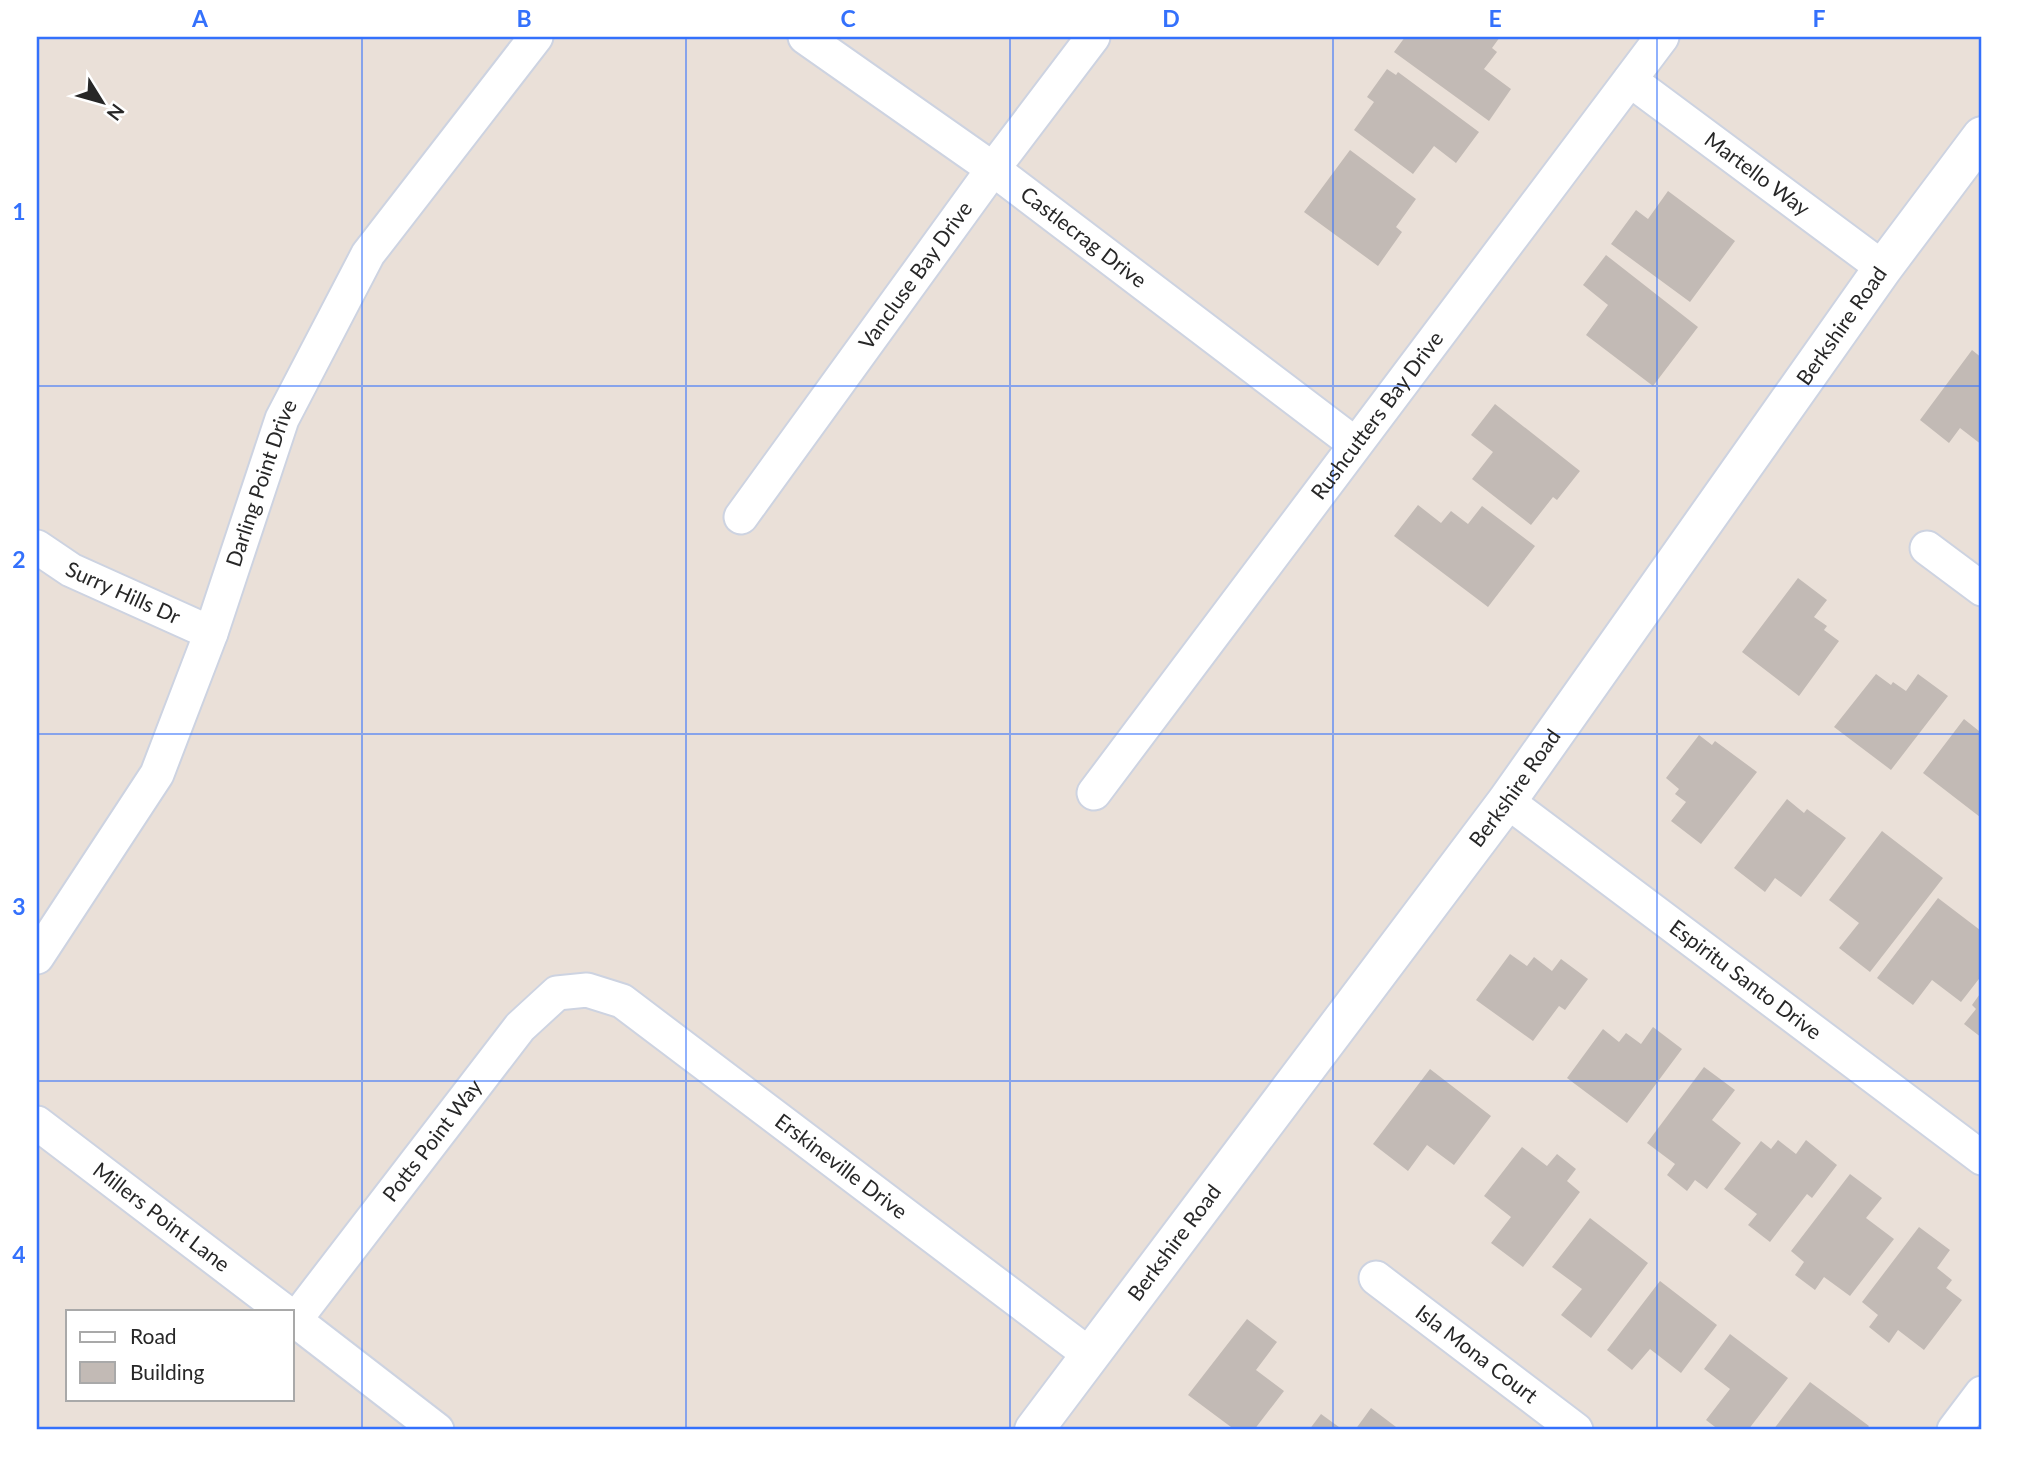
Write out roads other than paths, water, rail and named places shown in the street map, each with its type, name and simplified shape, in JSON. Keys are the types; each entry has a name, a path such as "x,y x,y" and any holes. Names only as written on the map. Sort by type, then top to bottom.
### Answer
{"street":[{"name":"Darling Point Drive","path":"37,957 157,774 211,633 282,419 368,254 536,37"},
{"name":"Castlecrag Drive","path":"805,37 993,169 1355,444"},
{"name":"Vancluse Bay Drive","path":"740,517 993,169 1093,37"},
{"name":"Rushcutters Bay Drive","path":"1094,793 1662,37"},
{"name":"Martello Way","path":"1630,80 1883,268"},
{"name":"Berkshire Road","path":"1034,1430 1507,801 1883,268 1982,136"},
{"name":"Surry Hills Dr","path":"37,547 71,570 211,633"},
{"path":"1927,548 1982,589"},
{"name":"Espiritu Santo Drive","path":"1507,801 1982,1158"},
{"name":"Erskineville Drive","path":"587,990 622,1001 1090,1355"},
{"name":"Potts Point Way","path":"294,1311 520,1027 557,993 587,990"},
{"name":"Millers Point Lane","path":"37,1123 282,1310"},
{"name":"Isla Mona Court","path":"1376,1278 1576,1430"},
{"name":"Millers Point Lane","path":"294,1319 437,1430"},
{"path":"1954,1430 1982,1393"}]}
